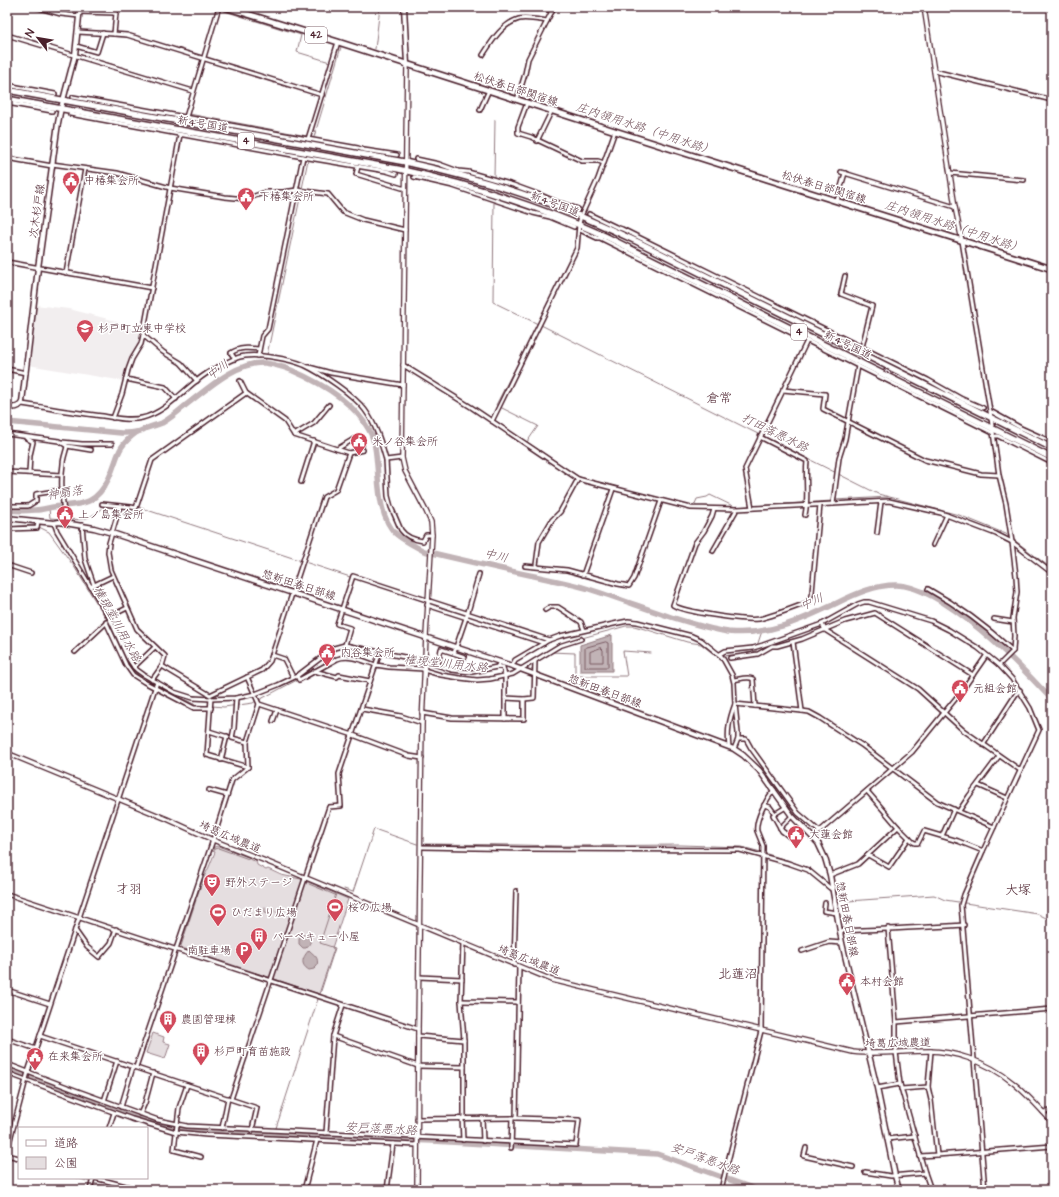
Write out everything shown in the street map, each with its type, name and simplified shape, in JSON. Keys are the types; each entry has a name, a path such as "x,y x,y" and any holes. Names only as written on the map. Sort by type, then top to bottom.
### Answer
{"highway":[{"name":"新4号国道","path":"7,90 369,153 451,171 553,203 610,227 992,415 1052,448"},
{"name":"新4号国道","path":"7,99 61,108 96,117 381,168 405,170 502,196 605,238 1016,442 1052,458"}],"main road":[{"name":"次木杉戸線","path":"22,404 52,165 61,108 75,55 80,7"},
{"name":"松伏春日部関宿線","path":"225,7 1052,269"},
{"path":"404,7 407,64"},
{"path":"7,407 15,408 22,404"},
{"name":"惣新田春日部線","path":"7,518 65,523 112,533 457,646 729,747 743,755 759,770 792,816 813,837 822,850 833,888 842,943 877,1088 899,1190"}],"street":[{"path":"36,7 61,14 114,13"},
{"path":"114,7 114,13 116,13 114,34"},
{"path":"186,117 219,7"},
{"path":"544,7 552,12"},
{"path":"517,100 528,59 554,7"},
{"path":"924,7 955,207 992,415 992,430 999,475 1006,504 1016,576 1017,592 1013,622 1013,651 999,665"},
{"path":"483,55 503,28 507,25 520,19 547,21"},
{"path":"78,32 127,35 322,95"},
{"path":"76,46 97,52 103,33"},
{"path":"7,35 193,91"},
{"path":"308,139 338,42"},
{"path":"407,64 402,458 405,471 431,522 432,536 422,713 417,1190"},
{"path":"934,71 1052,100"},
{"path":"7,85 55,94"},
{"path":"480,110 489,90"},
{"path":"73,97 88,103 99,101 358,148 369,153 397,155"},
{"path":"527,103 518,127 518,133 531,137 582,161 598,161 604,163"},
{"path":"7,104 52,111"},
{"path":"537,141 552,110"},
{"path":"70,114 96,117 105,121 180,135 186,133 358,167 381,168 396,174"},
{"path":"492,421 577,248 577,226 604,163 615,131"},
{"path":"113,418 132,359 141,344 144,335 180,135"},
{"path":"258,356 262,336 268,330 303,157"},
{"path":"7,158 117,173 170,188 225,197 246,199 266,192 297,190 328,194 343,212 363,220 405,230"},
{"path":"416,159 439,164 451,171"},
{"path":"358,167 356,174 405,188"},
{"path":"66,273 85,169"},
{"path":"841,172 955,207"},
{"path":"837,201 845,173"},
{"path":"950,173 1024,180"},
{"path":"414,177 450,183"},
{"path":"553,203 564,204 578,209"},
{"path":"589,214 610,227 622,229 928,380 964,402 983,408"},
{"path":"582,231 605,238 807,341 858,364 848,422 839,458 833,504"},
{"path":"7,262 152,288"},
{"path":"845,276 841,294 872,306 862,348"},
{"path":"144,335 163,352 181,363 197,381"},
{"path":"752,508 745,469 807,341"},
{"path":"235,359 232,353 235,350 248,348 259,349"},
{"path":"22,404 113,418 141,418 157,411 176,399 214,368 243,356 274,358 331,373 403,385"},
{"path":"304,365 340,388 364,408 377,431 386,460 388,496 401,530 408,536 423,541 426,535 432,536"},
{"path":"403,365 471,407 578,479 691,508 737,510 888,501 947,515 996,534 1012,542 1052,573"},
{"path":"7,369 26,373"},
{"path":"126,379 165,387 176,399"},
{"path":"240,381 246,393 285,421 294,435 349,453 363,450"},
{"path":"783,390 825,394 823,409 925,460 981,474 999,475"},
{"path":"102,504 136,508 152,460 246,393"},
{"path":"294,435 314,423 328,405"},
{"path":"1013,426 1052,442"},
{"path":"7,434 82,444 112,444"},
{"path":"996,436 1016,442 1052,463"},
{"path":"23,437 33,442 30,455 29,473"},
{"path":"760,437 807,461 807,506 805,515"},
{"path":"337,449 354,439 362,444"},
{"path":"59,441 68,446 91,450"},
{"path":"301,482 314,441"},
{"path":"65,523 62,490 62,463 68,446"},
{"path":"210,695 262,670 270,661 324,497 336,490 349,453"},
{"path":"386,460 402,458"},
{"path":"7,472 62,475"},
{"path":"536,565 539,542 552,520 560,512 578,479"},
{"path":"583,575 613,489"},
{"path":"7,506 28,506 36,501 36,494 62,490"},
{"path":"525,566 567,570 629,586 634,578 661,501"},
{"path":"877,533 881,502"},
{"path":"714,509 704,531 695,543 673,605 696,612 757,619 777,614 809,602 812,592 820,505"},
{"path":"120,506 108,552 110,570 136,629 165,656 162,666 152,680"},
{"path":"713,551 737,510"},
{"path":"933,545 947,515"},
{"path":"7,536 8,529 37,528 38,520"},
{"path":"54,522 57,531 92,586 110,618 128,658 134,667 152,680 183,696 211,699 236,698 255,694 295,677 334,648 346,646 424,661 452,670 472,672 503,667 505,698 504,719"},
{"path":"82,526 85,559 92,586"},
{"path":"7,565 31,573"},
{"path":"454,653 468,613 479,574"},
{"path":"92,586 113,576"},
{"path":"346,657 346,646 350,628 337,624 353,576 466,618 544,643"},
{"path":"928,589 976,619 1013,651"},
{"path":"720,654 725,651 753,648 764,645 822,624 858,604 868,602 931,621 978,648 999,665 1012,679 1030,708 1039,730 983,851 961,903 985,1190"},
{"path":"428,603 468,613 549,640"},
{"path":"545,610 550,607 558,608 581,622 584,630"},
{"path":"75,652 110,618 127,608"},
{"path":"730,658 758,654 772,646 802,639 845,621 875,613 973,675"},
{"path":"994,620 1013,622"},
{"path":"512,666 515,660 549,640 584,630 628,621 692,636 701,640 720,654 734,680 738,738 734,749"},
{"path":"106,622 126,665 133,675 194,708 211,708"},
{"path":"822,624 825,630 918,689 963,730 1020,770"},
{"path":"272,655 284,659 295,677 299,680 339,658 346,657 376,665 424,668 441,675 477,680 513,674 551,650 581,639"},
{"path":"792,642 802,711"},
{"path":"134,667 155,646"},
{"path":"438,665 441,649 465,656"},
{"path":"222,1128 230,1099 329,807 341,806 339,774 380,652"},
{"path":"813,837 912,752 961,692 986,656"},
{"path":"505,698 534,698 535,661"},
{"path":"497,667 500,662"},
{"path":"162,666 210,695 211,708 207,756 248,767"},
{"path":"311,666 314,671 337,677 339,675 370,681"},
{"path":"133,675 137,670"},
{"path":"247,677 259,704 247,742 248,767"},
{"path":"734,680 751,677 753,679 755,706"},
{"path":"7,1151 26,1079 157,682"},
{"path":"984,745 1020,690"},
{"path":"232,738 236,698"},
{"path":"422,713 452,718 524,719 524,699"},
{"path":"259,704 353,735 409,756 422,758"},
{"path":"729,747 729,720 735,704"},
{"path":"735,704 808,712 820,718 863,746 937,802 994,827"},
{"path":"362,709 401,716 422,723"},
{"path":"273,721 277,710"},
{"path":"209,731 247,742"},
{"path":"222,760 227,736"},
{"path":"738,738 746,738 751,748 790,803 798,813 819,831"},
{"name":"埼葛広域農道","path":"7,753 552,980 853,1052 868,1054 931,1051 945,1052 975,1060 993,1068 1007,1077 1022,1090 1052,1122"},
{"path":"959,811 999,756"},
{"path":"121,1107 213,840 232,780 248,767"},
{"path":"978,785 1007,798"},
{"path":"209,790 227,795"},
{"path":"721,1190 761,1031 763,846 757,830 757,825 764,805 774,790"},
{"path":"867,791 913,842 918,843 924,831 983,851"},
{"path":"764,805 770,807 775,814 773,815 780,828 790,837 803,828"},
{"path":"775,814 786,807"},
{"path":"942,836 954,809"},
{"path":"780,828 792,816"},
{"path":"830,875 858,864 898,827"},
{"path":"868,855 889,867 909,838"},
{"path":"421,847 740,850 808,870 830,888 833,888"},
{"path":"514,965 516,891"},
{"path":"7,894 418,1029"},
{"path":"825,903 824,911 837,913"},
{"path":"840,931 964,925"},
{"path":"888,928 896,1022 896,1052 900,1084 931,1190"},
{"path":"75,930 87,947 99,957 111,943 116,929"},
{"path":"802,951 829,942 842,943"},
{"path":"463,944 461,1001 464,1040 463,1140"},
{"path":"511,1148 514,1118 519,967"},
{"path":"419,977 462,978"},
{"path":"7,990 50,1004"},
{"path":"461,1001 518,1002"},
{"path":"326,1133 333,1036 343,1005"},
{"path":"896,1022 1052,1009"},
{"path":"40,1036 257,1108 252,1130"},
{"path":"333,1036 418,1066 464,1067"},
{"path":"418,1036 464,1040"},
{"path":"7,1039 36,1049"},
{"path":"931,1051 928,1087 931,1100 937,1155"},
{"path":"104,1100 117,1061"},
{"path":"7,1064 140,1114 177,1125 252,1130 576,1145 579,1120 514,1118 417,1119"},
{"path":"7,1073 114,1113 176,1131 207,1135 417,1144"},
{"path":"140,1114 145,1103 153,1073"},
{"path":"7,1083 11,1074"},
{"path":"877,1088 900,1084"},
{"path":"187,1085 179,1108 174,1150 201,1157"},
{"path":"901,1089 928,1087"},
{"path":"1043,1112 1052,1111"},
{"path":"109,1127 114,1113"},
{"path":"482,1118 483,1141"},
{"path":"887,1139 915,1136"},
{"path":"304,1190 317,1140"},
{"path":"387,1190 393,1144"},
{"path":"920,1156 1052,1146"},
{"path":"806,1148 804,1156 853,1167"},
{"path":"7,1154 18,1158"},
{"path":"865,1172 891,1176 925,1173"},
{"path":"90,1190 94,1179"},
{"path":"98,1179 141,1190"}],"shaded area":[{"name":"杉戸町立東中学校","path":"35,305 69,309 112,320 142,333 140,343 124,381 28,365"}],"green space":[{"path":"218,846 256,860 257,865 266,870 268,869 281,875 301,879 306,883 308,882 348,899 332,948 334,949 319,994 182,948 180,946 202,879 215,852 212,851 214,847"},
{"path":"153,1033 164,1037 163,1042 170,1044 165,1059 146,1053"}],"water":[{"path":"612,635 612,671 580,671 580,645"},
{"path":"302,935 309,936 310,938 309,945 306,948 303,948 299,944 299,939"},
{"path":"309,950 316,957 317,966 314,969 309,970 304,965 303,960"}],"waterway":[{"path":"146,7 151,9 151,7"},
{"path":"205,7 221,10 301,35 297,52 330,62 320,92"},
{"name":"庄内領用水路（中用水路）","path":"234,7 405,61"},
{"path":"375,49 380,7"},
{"path":"314,137 341,47"},
{"path":"79,54 192,89"},
{"name":"庄内領用水路（中用水路）","path":"408,62 655,141"},
{"path":"196,90 189,114 307,136"},
{"path":"494,178 495,120"},
{"path":"267,355 308,160"},
{"name":"庄内領用水路（中用水路）","path":"757,173 773,178"},
{"name":"庄内領用水路（中用水路）","path":"825,195 836,198"},
{"name":"庄内領用水路（中用水路）","path":"839,199 960,237"},
{"path":"494,201 493,302 538,324"},
{"name":"庄内領用水路（中用水路）","path":"963,238 1052,266"},
{"name":"打田落悪水路","path":"541,325 760,435"},
{"name":"中川","path":"265,363 266,358"},
{"name":"中川","path":"7,422 121,433 137,432 162,423 213,384 233,371 244,366 254,364 265,363 278,366 313,380 335,394 354,410 362,420 374,442 378,483 386,519 396,534 424,551 577,586 599,592 661,614 707,628 728,632 757,632 798,621 858,593 873,588 896,585 915,589 936,598 980,630 1021,667 1052,700"},
{"path":"513,372 496,405 538,426 527,442 579,477 692,507 697,499 710,495 735,507 750,506"},
{"name":"神扇落","path":"7,510 40,510 79,504 92,499 104,487 121,448 137,432"},
{"name":"打田落悪水路","path":"763,436 878,494 959,515 1010,537"},
{"path":"835,500 888,497"},
{"path":"753,506 832,501"},
{"path":"109,504 133,506"},
{"path":"66,519 79,520 88,518 106,506"},
{"path":"138,507 426,602"},
{"path":"49,508 50,518 63,519"},
{"name":"権現堂川用水路","path":"7,527 36,526"},
{"name":"権現堂川用水路","path":"39,527 49,532 75,568 107,620"},
{"name":"打田落悪水路","path":"1013,539 1052,569"},
{"path":"429,603 466,615"},
{"path":"469,616 541,640"},
{"name":"権現堂川用水路","path":"109,623 117,638 123,655 132,669 140,677 196,705 209,706"},
{"name":"権現堂川用水路","path":"582,638 626,626 634,626 687,642 701,644 716,656 719,656"},
{"name":"権現堂川用水路","path":"757,646 762,631"},
{"name":"権現堂川用水路","path":"722,656 744,654 756,651 757,649"},
{"path":"550,652 575,653 575,676 627,676 623,651 651,653"},
{"name":"権現堂川用水路","path":"336,658 343,656"},
{"name":"権現堂川用水路","path":"427,669 437,672"},
{"name":"権現堂川用水路","path":"470,678 480,678"},
{"name":"権現堂川用水路","path":"259,700 297,680"},
{"name":"権現堂川用水路","path":"212,706 224,707 253,703 256,701"},
{"path":"344,889 353,892 374,829 417,844"},
{"path":"425,844 562,846 681,845 742,847 761,852"},
{"path":"214,851 214,849 218,848 254,861"},
{"path":"764,853 805,867"},
{"path":"809,869 829,885"},
{"path":"197,896 203,880"},
{"path":"309,884 335,895"},
{"path":"835,891 848,901 934,895 945,900 1038,914 1052,921"},
{"path":"320,994 335,948 320,943 336,894"},
{"path":"181,946 196,900"},
{"path":"265,908 265,912 274,911"},
{"path":"276,912 278,913 278,917"},
{"path":"276,1128 318,999"},
{"name":"安戸落悪水路","path":"7,1067 73,1094 169,1127 225,1133 433,1141 657,1154 758,1190"},
{"path":"7,1156 18,1161"},
{"path":"80,1179 90,1182"},
{"path":"93,1183 122,1190"}],"place":[{"name":"中椿集会所","path":"71,195"},
{"name":"下椿集会所","path":"246,211"},
{"name":"杉戸町立東中学校","path":"85,343"},
{"name":"米ノ谷集会所","path":"359,456"},
{"name":"上ノ島集会所","path":"65,529"},
{"name":"内谷集会所","path":"327,667"},
{"name":"元組会館","path":"960,703"},
{"name":"大蓮会館","path":"796,849"},
{"name":"野外ステージ","path":"212,897"},
{"name":"桜の広場","path":"335,922"},
{"name":"ひだまり広場","path":"218,927"},
{"name":"バーベキュー小屋","path":"259,951"},
{"name":"南駐車場","path":"244,965"},
{"name":"本村会館","path":"847,996"},
{"name":"農園管理棟","path":"168,1034"},
{"name":"杉戸町育苗施設","path":"201,1066"},
{"name":"在来集会所","path":"35,1071"}],"district":[{"name":"倉常","path":"719,398"},
{"name":"才羽","path":"129,889"},
{"name":"大塚","path":"1018,890"},
{"name":"北蓮沼","path":"738,974"}]}
